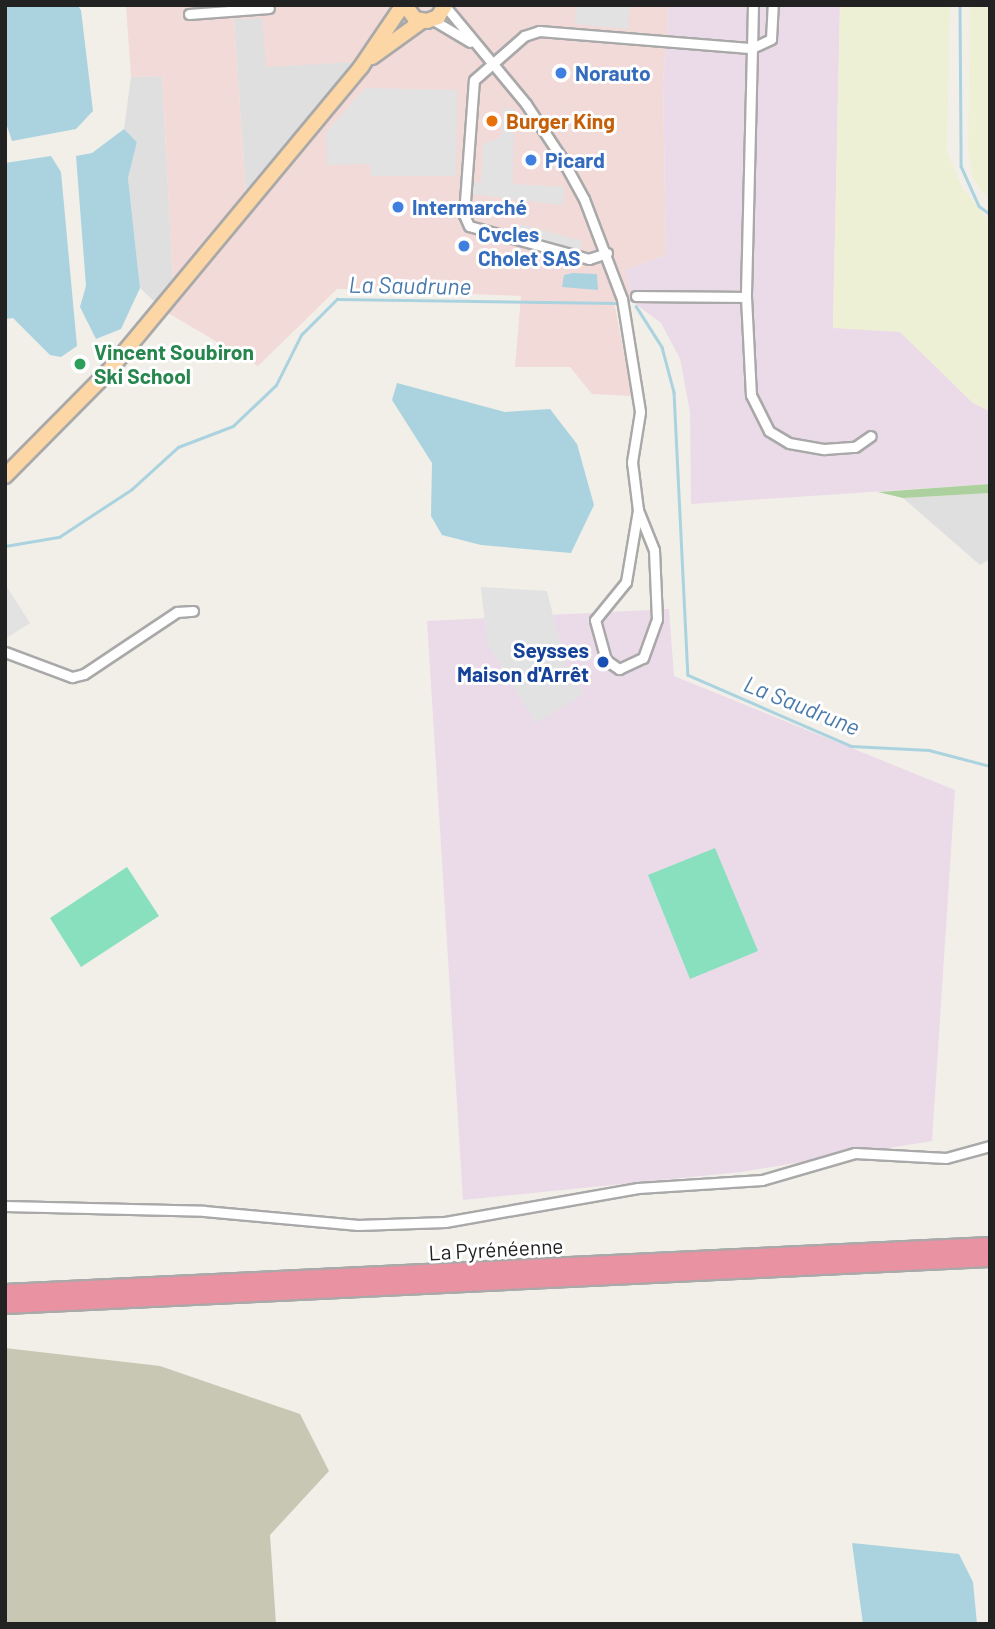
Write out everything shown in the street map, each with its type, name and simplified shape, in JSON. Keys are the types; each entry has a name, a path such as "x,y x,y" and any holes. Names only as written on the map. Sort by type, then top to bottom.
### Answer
{"highway":[{"name":"La Pyrénéenne","path":"5,1293 990,1246"},
{"name":"La Pyrénéenne","path":"5,1305 990,1258"}],"main road":[{"path":"5,476 107,373 361,67 404,5 410,15 427,20"},
{"path":"361,67 445,6"}],"street":[{"path":"753,5 746,297 751,395 769,431 789,443 824,449 855,447 871,436"},
{"path":"607,253 589,258 474,229 466,220 470,89 492,64 524,36 539,31 656,43 752,48 771,38 773,5"},
{"path":"445,6 526,104 561,157 607,253 625,311 637,377 640,412 632,462 638,510 654,550 657,619 643,658 619,669 606,660 595,620 626,582 638,510"},
{"path":"189,14 245,7 269,8"},
{"path":"427,20 474,44"},
{"path":"636,296 746,297"},
{"path":"5,652 72,677 85,674 177,612 193,611"},
{"path":"5,1206 204,1211 358,1225 445,1222 650,1186 762,1180 855,1153 946,1158 990,1146"}],"shaded area":[{"path":"126,5 669,5 663,82 666,255 625,270 633,302 614,301 632,396 592,394 570,367 515,367 521,296 337,289 258,366 168,313 373,61 266,67 262,18 234,19 246,195 173,283 162,76 131,77"},
{"path":"576,5 630,5 628,29 575,24"},
{"path":"669,5 840,5 833,327 900,331 973,403 990,411 990,484 691,504 690,412 680,359 661,323 633,302 625,270 666,255 663,82"},
{"path":"840,5 950,5 947,151 962,188 990,221 990,411 973,403 900,332 833,328"},
{"path":"970,5 990,5 990,201 973,179 968,152"},
{"path":"262,17 373,60 257,204 246,195 234,19"},
{"path":"162,76 173,283 157,304 140,288 128,178 137,142 124,129 131,77"},
{"path":"365,88 457,90 456,176 371,176 370,164 327,165 326,132"},
{"path":"503,108 514,109 513,184 564,187 563,205 471,194 471,182 481,182 483,144 501,137"},
{"path":"520,224 583,241 580,251 517,235"},
{"path":"990,493 990,559 980,565 903,498"},
{"path":"5,584 30,623 5,639"},
{"path":"481,587 547,591 567,671 584,694 536,723 487,643"},
{"path":"669,609 674,676 955,790 932,1141 741,1172 463,1200 427,621"},
{"path":"5,1348 160,1366 300,1414 329,1471 270,1535 276,1624 5,1624"}],"green space":[{"path":"990,484 990,493 903,498 878,492"},
{"path":"715,848 758,951 690,979 648,875"},
{"path":"127,867 159,916 81,967 50,918"}],"water":[{"path":"5,5 77,5 81,10 93,111 76,129 12,141 5,120"},
{"path":"124,129 137,142 128,178 140,288 121,329 96,339 80,307 86,286 76,156 92,153"},
{"path":"51,156 61,172 77,346 61,357 50,355 13,318 5,319 5,163"},
{"path":"597,274 598,290 562,287 564,275"},
{"path":"397,383 505,412 550,409 577,444 594,505 571,553 481,545 442,535 431,516 432,463 392,400"},
{"path":"852,1543 959,1554 973,1582 977,1624 863,1624"}],"waterway":[{"path":"960,5 961,166 979,206 990,214"},
{"name":"La Saudrune","path":"5,546 59,537 132,489 178,447 233,426 276,385 301,335 337,299 617,303"},
{"name":"La Saudrune","path":"636,306 662,347 674,392 688,675 851,746 929,750 990,766"}],"place":[{"name":"Norauto","path":"561,73"},
{"name":"Burger King","path":"492,121"},
{"name":"Picard","path":"531,160"},
{"name":"Intermarché","path":"398,207"},
{"name":"Cvcles Cholet SAS","path":"464,246"},
{"name":"Vincent Soubiron Ski School","path":"80,364"},
{"name":"Seysses Maison d'Arrêt","path":"603,662"}]}
